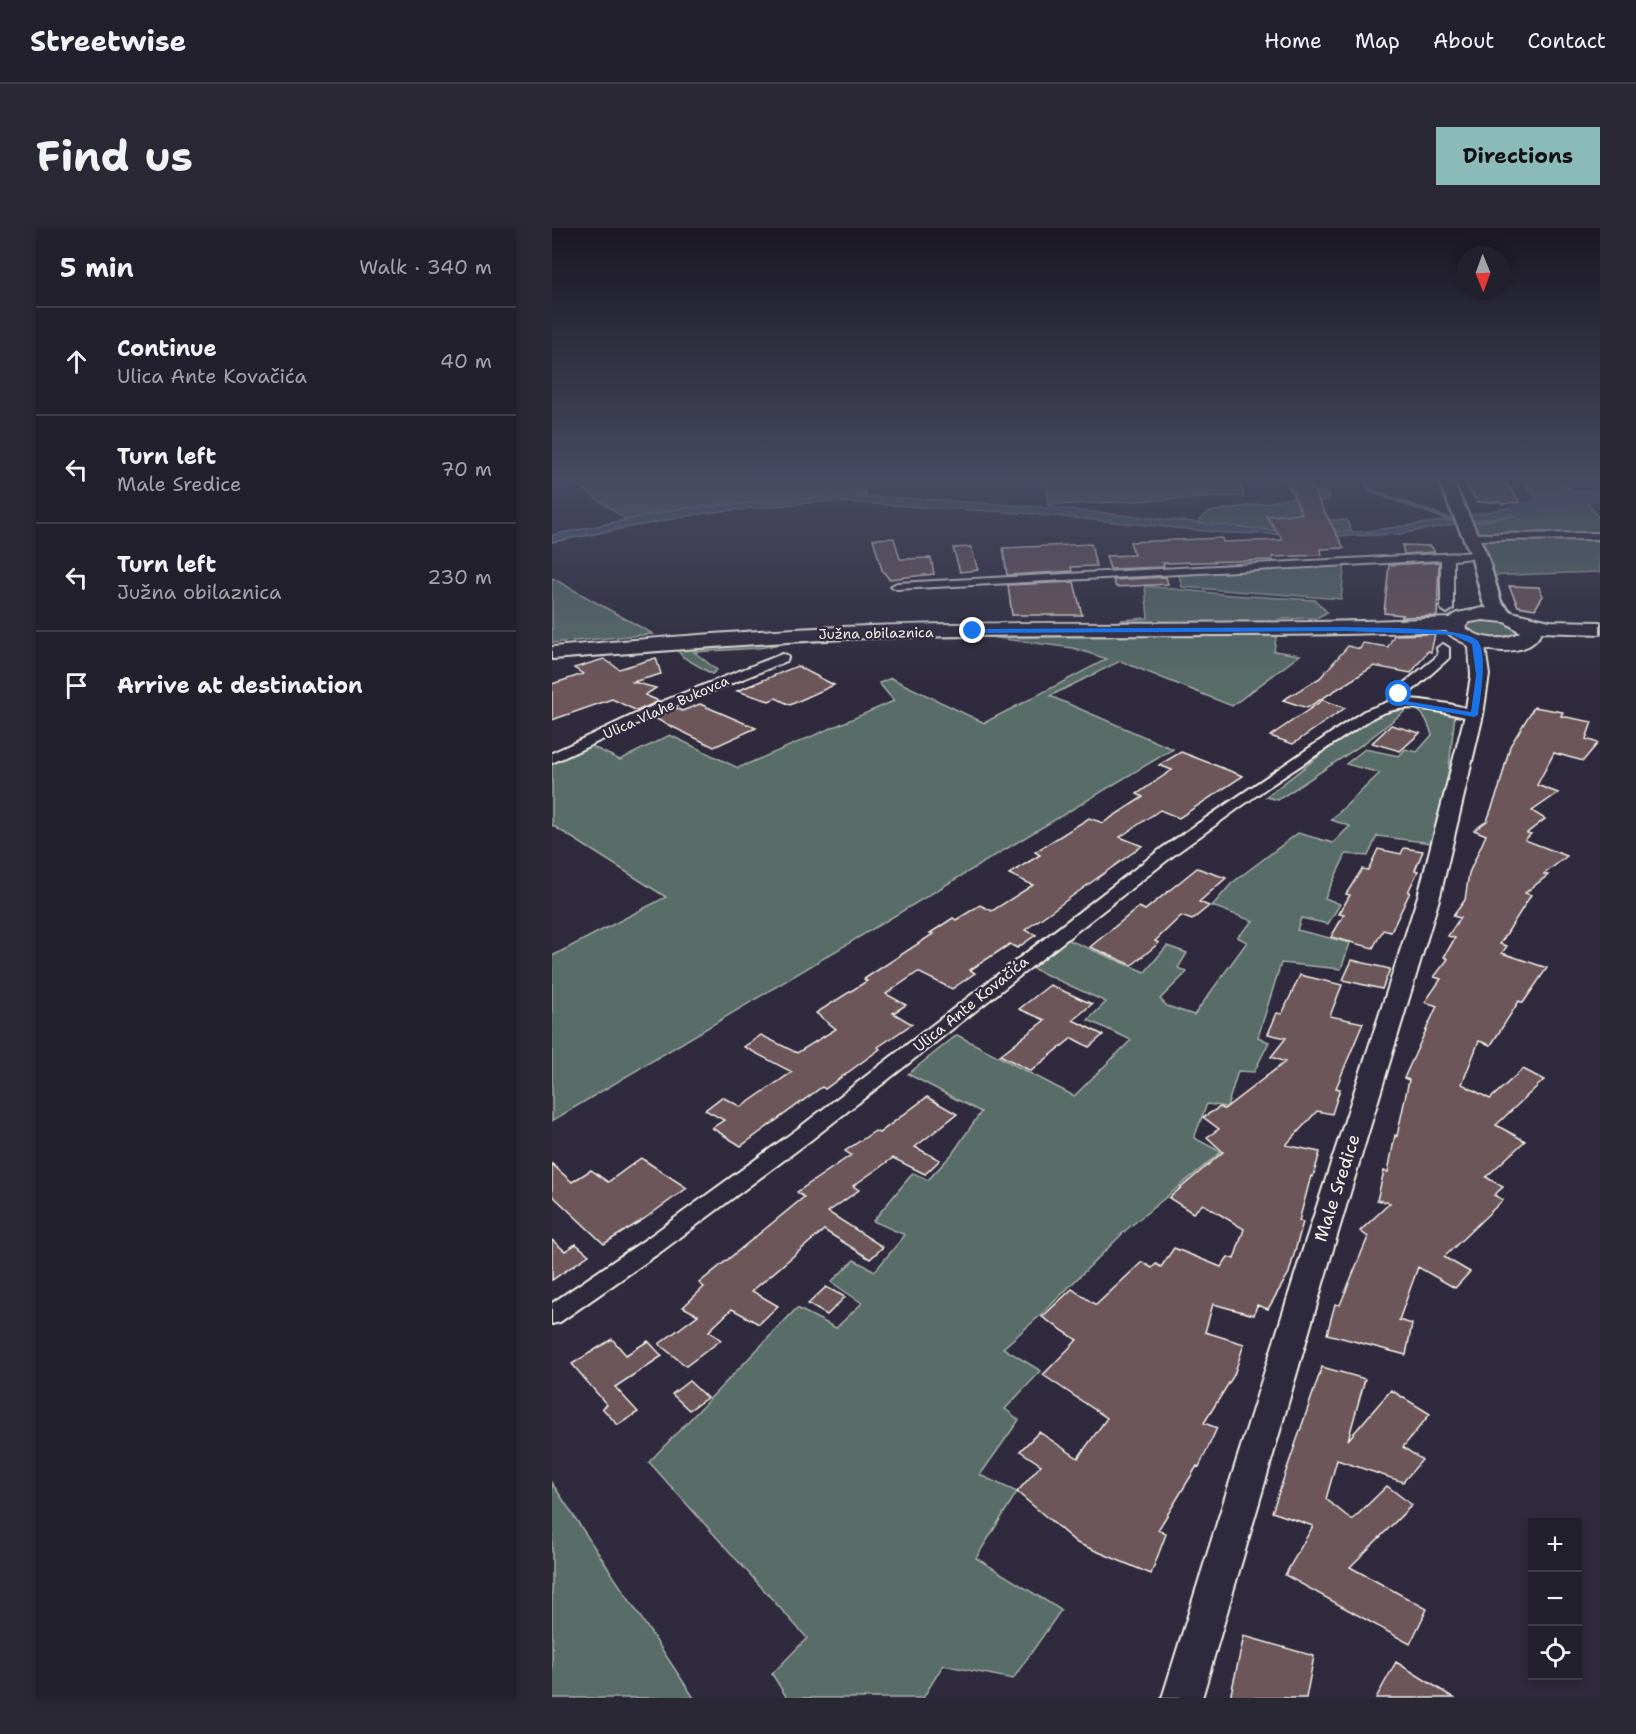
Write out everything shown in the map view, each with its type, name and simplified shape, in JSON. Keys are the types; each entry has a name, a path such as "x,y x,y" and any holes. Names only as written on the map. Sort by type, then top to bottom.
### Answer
{"main road":[{"path":"1475,547 1494,606 1519,624"},
{"path":"1462,624 1479,610 1484,576"},
{"path":"1462,624 1519,624 1600,630"},
{"path":"1462,624 1505,644 1517,642 1519,624"},
{"name":"Južna obilaznica","path":"552,653 712,640 870,632 1345,629 1454,633 1462,624"}],"street":[{"path":"1447,555 1462,624"},
{"path":"897,586 1479,555"},
{"name":"Male Sredice","path":"1182,1698 1322,1235 1429,896 1474,715 1480,675 1477,647 1462,624"},
{"name":"Male Sredice","path":"1480,675 1493,653 1505,644"},
{"name":"Ulica Ante Kovačića","path":"552,1315 653,1247 818,1125 1057,935 1198,828 1369,714 1382,706 1395,702 1399,694 1437,666 1444,655 1443,648"},
{"name":"Ulica Vlahe Bukovca","path":"552,759 666,705 782,658"},
{"path":"1395,702 1413,703 1474,715"}],"green space":[{"path":"1473,547 1600,547 1600,572 1484,576"},
{"path":"1345,562 1341,599 1182,587 1178,571"},
{"path":"552,578 653,634 552,643"},
{"path":"1145,586 1231,595 1315,600 1327,612 1317,618 1279,619 1274,651 1300,655 1232,706 1120,661 1050,696 1173,749 552,1121 552,956 666,897 552,825 552,759 585,743 620,760 670,735 738,768 894,701 879,683 891,678 984,723 1107,659 1073,648 990,637 1166,634 1128,630 1122,620 1148,618"},
{"path":"1483,619 1508,621 1521,631 1520,634 1486,638 1467,629 1470,622"},
{"path":"782,642 782,644 759,648 694,652 717,670 712,674 683,657 676,649"},
{"path":"1399,704 1455,714 1447,785 1431,843 1377,836 1368,856 1346,854 1325,898 1340,904 1328,924 1301,918 1297,930 1350,943 1341,969 1281,963 1258,1037 1269,1042 1254,1072 1238,1071 1227,1107 1207,1104 1194,1138 1221,1152 1126,1230 1043,1313 1003,1348 1041,1371 1005,1409 1019,1420 980,1475 1017,1492 976,1558 1061,1610 1013,1679 943,1665 923,1698 787,1698 772,1674 807,1638 649,1462 797,1308 836,1328 862,1303 831,1282 854,1260 875,1271 905,1235 873,1221 913,1173 928,1180 952,1154 981,1112 908,1074 957,1035 1074,1096 1131,1040 1088,1020 1106,1002 1023,964 1057,935 1145,972 1167,946 1187,953 1178,968 1187,972 1160,999 1167,1006 1194,1015 1247,942 1237,937 1253,921 1212,906 1232,883 1298,833 1333,843 1350,826 1331,820 1380,773 1346,764 1365,749 1399,756 1405,749 1417,752 1432,735 1427,721 1418,711 1409,708 1363,744 1278,800 1266,797 1373,714"},
{"path":"552,1483 694,1698 552,1698"}],"building":[{"path":"875,547 896,547 900,559 931,558 934,574 889,579 882,570"},
{"path":"971,547 978,570 960,572 953,548"},
{"path":"1092,547 1096,566 1071,567 1072,571 1007,575 1003,548"},
{"path":"1131,547 1344,548 1321,549 1322,555 1272,557 1273,560 1163,563 1164,567 1110,569 1106,556 1134,555"},
{"path":"1402,547 1431,547 1435,552 1404,554"},
{"path":"1439,562 1437,616 1402,617 1403,615 1384,613 1389,565"},
{"path":"1166,577 1168,584 1116,587 1113,580"},
{"path":"1074,582 1082,615 1012,615 1008,585"},
{"path":"1509,586 1539,587 1543,596 1535,609 1518,606"},
{"path":"1435,634 1431,652 1428,651 1411,673 1374,666 1307,708 1283,700 1320,678 1348,646 1360,649 1363,643 1388,647 1394,635"},
{"path":"656,658 661,674 633,682 656,688 645,695 659,701 637,711 612,699 552,720 552,684 583,674 574,668 604,659 619,669"},
{"path":"797,666 834,685 790,705 776,698 769,701 737,691"},
{"path":"1323,700 1345,708 1293,744 1270,736"},
{"path":"700,704 756,728 714,747 654,718 676,708 682,711"},
{"path":"1534,707 1563,712 1561,716 1592,722 1586,739 1598,743 1583,761 1554,753 1537,785 1558,793 1532,811 1545,819 1527,833 1531,834 1525,840 1567,856 1525,893 1531,895 1500,944 1507,946 1502,953 1547,968 1523,1003 1519,1001 1491,1045 1479,1041 1462,1084 1490,1099 1523,1069 1544,1080 1496,1125 1525,1141 1486,1177 1503,1187 1494,1195 1503,1200 1444,1257 1470,1272 1455,1288 1418,1267 1399,1320 1412,1324 1406,1355 1327,1334 1335,1304 1340,1305 1368,1237 1360,1231 1390,1203 1377,1200 1384,1171 1388,1172 1395,1135 1397,1136 1409,1080 1404,1078 1437,1006 1425,1002 1441,979 1434,977 1448,959 1444,957 1455,938 1448,936 1460,918 1453,916 1465,900 1469,873 1486,835 1474,830 1487,821 1510,746"},
{"path":"1391,725 1420,733 1400,751 1372,743"},
{"path":"1181,752 1243,776 1179,818 1160,810 1120,837 1142,846 1025,930 1036,935 1017,948 1010,944 970,970 975,973 952,989 918,972 886,994 906,1005 893,1013 912,1024 878,1047 880,1049 825,1089 822,1087 741,1146 712,1128 724,1120 705,1110 722,1097 741,1107 792,1072 744,1047 761,1035 797,1053 836,1029 816,1013 867,981 864,979 933,934 930,933 953,918 956,920 980,905 992,911 1033,885 1009,874 1040,855 1035,852 1089,818 1103,823 1143,797 1137,794 1172,770 1159,765"},
{"path":"1404,848 1423,851 1415,870 1418,871 1408,892 1410,892 1391,932 1383,930 1373,948 1331,937 1344,915 1339,914 1350,895 1346,894 1362,869 1368,870 1378,849 1401,854"},
{"path":"1197,868 1226,878 1199,902 1209,906 1192,920 1181,916 1155,941 1159,943 1132,965 1090,947 1139,907 1145,910"},
{"path":"1352,960 1390,969 1382,989 1343,980"},
{"path":"1300,975 1342,985 1330,1016 1363,1023 1336,1088 1340,1089 1332,1114 1317,1111 1286,1145 1320,1152 1299,1221 1303,1222 1289,1273 1268,1309 1257,1305 1254,1315 1213,1304 1205,1332 1244,1344 1234,1375 1204,1423 1217,1428 1199,1467 1197,1466 1158,1530 1166,1534 1151,1574 1077,1543 1017,1492 1041,1465 1020,1451 1039,1432 1078,1458 1107,1418 1043,1375 1077,1340 1042,1317 1072,1289 1096,1305 1142,1262 1152,1268 1156,1264 1161,1267 1174,1248 1221,1267 1228,1257 1234,1259 1244,1229 1203,1204 1193,1213 1169,1198 1223,1152 1207,1137 1219,1129 1203,1117 1220,1107 1224,1109 1285,1062 1271,1057 1286,1038 1268,1034 1277,1013 1282,1014"},
{"path":"1050,985 1092,1004 1073,1020 1103,1035 1089,1047 1072,1038 1031,1071 1000,1055 1045,1020 1019,1009"},
{"path":"927,1097 957,1114 915,1147 940,1160 925,1174 893,1158 853,1186 859,1190 828,1212 883,1247 870,1259 824,1230 752,1291 778,1306 759,1324 732,1309 709,1331 721,1340 686,1366 659,1344 698,1315 683,1307 704,1287 699,1283 804,1197 797,1192 851,1155 845,1151 875,1131 879,1133"},
{"path":"641,1158 687,1188 604,1244 552,1195 552,1164 572,1182 591,1170 608,1182"},
{"path":"552,1240 565,1251 576,1244 589,1255 552,1280"},
{"path":"826,1287 845,1297 827,1315 808,1304"},
{"path":"612,1339 626,1355 648,1341 662,1356 615,1387 638,1412 618,1425 602,1408 607,1405 572,1364"},
{"path":"1322,1367 1365,1379 1348,1440 1391,1390 1430,1414 1403,1447 1422,1460 1403,1482 1337,1460 1326,1499 1352,1520 1387,1486 1412,1505 1350,1567 1427,1609 1410,1644 1285,1575 1313,1526 1272,1512"},
{"path":"689,1381 707,1398 689,1410 672,1394"},
{"path":"1244,1636 1314,1656 1306,1698 1230,1698"},
{"path":"1396,1662 1454,1698 1376,1698"}],"route":[{"path":"973,631 1345,629 1454,633 1475,643 1480,675 1474,715 1413,703 1395,702 1399,694"}]}
